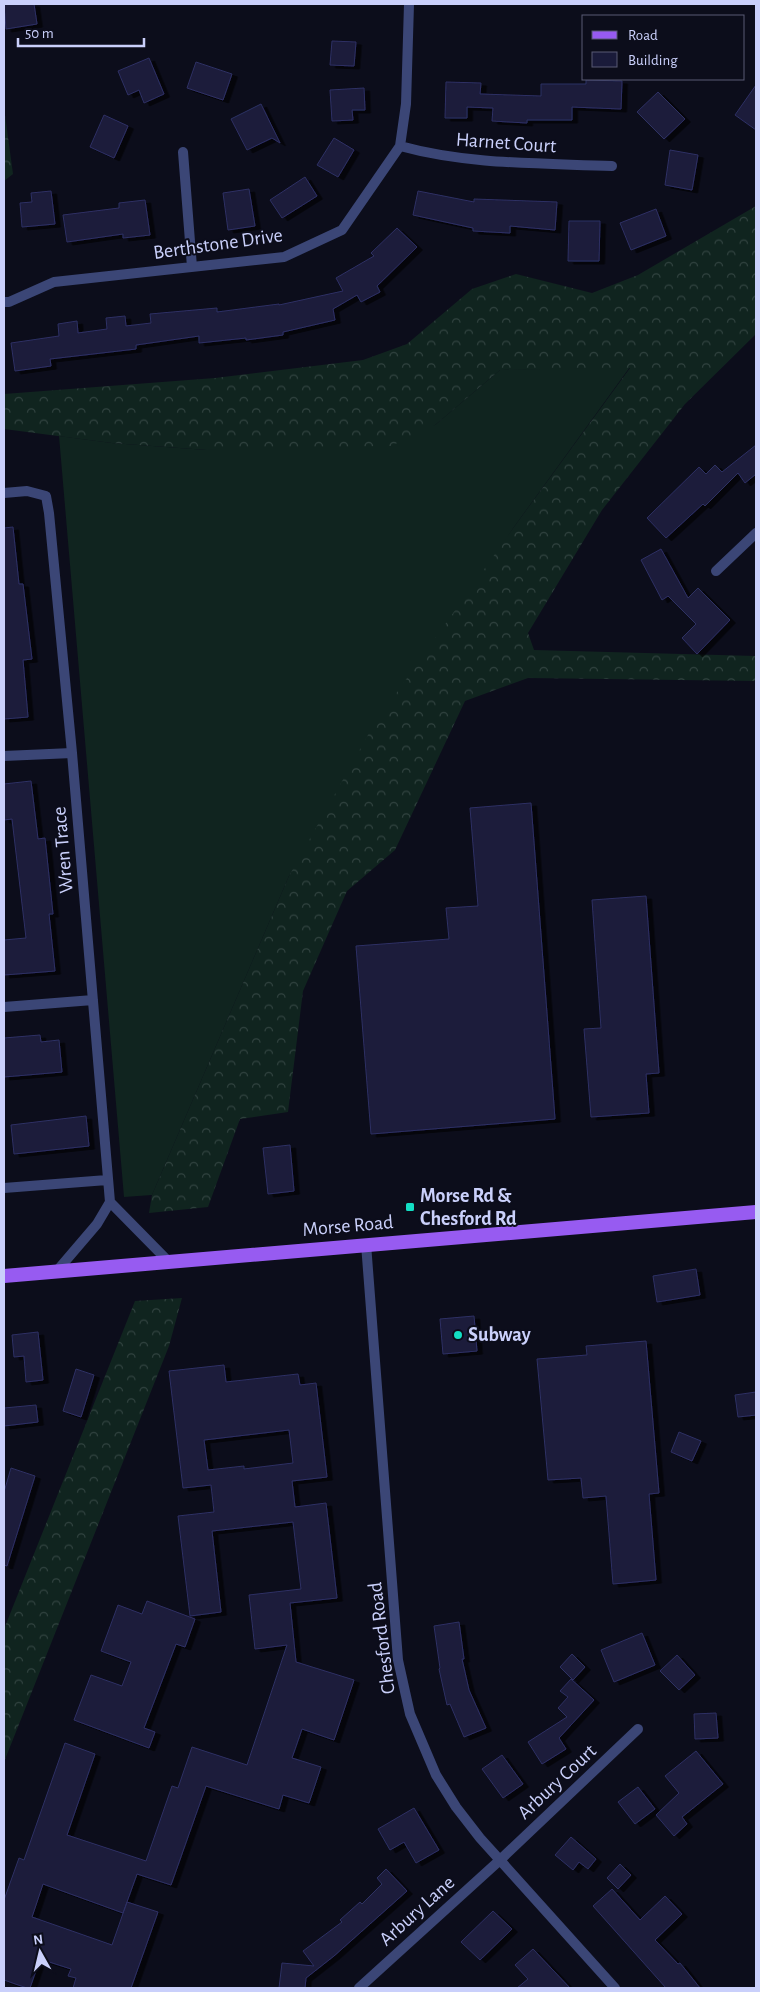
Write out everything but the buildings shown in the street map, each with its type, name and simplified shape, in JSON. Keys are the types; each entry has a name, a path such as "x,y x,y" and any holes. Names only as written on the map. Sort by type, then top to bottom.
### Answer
{"main road":[{"name":"Morse Road","path":"4,1276 756,1212"}],"street":[{"name":"Berthstone Drive","path":"4,302 9,302 54,282 284,257 342,230 400,146 406,104 409,4"},
{"name":"Harnet Court","path":"400,146 430,154 467,160 612,166"},
{"path":"183,152 192,267"},
{"name":"Wren Trace","path":"4,493 27,491 46,496 49,513 72,753 110,1202"},
{"path":"716,571 756,533"},
{"path":"4,756 72,753"},
{"path":"4,1007 93,1000"},
{"path":"4,1188 107,1180"},
{"path":"56,1272 97,1224 110,1202 169,1262"},
{"name":"Chesford Road","path":"366,1244 398,1660 410,1714 436,1775 456,1807 500,1860 615,1988"},
{"name":"Arbury Court","path":"500,1860 638,1729"},
{"name":"Arbury Lane","path":"359,1988 500,1860"}],"green space":[{"path":"4,108 13,174 4,181"},
{"path":"756,206 756,334 685,404 602,510 528,633 534,650 756,656 756,681 528,678 465,701 395,850 347,891 303,991 288,1112 240,1119 208,1207 149,1213 152,1195 289,876 373,726 514,527 630,368 500,370 435,425 391,446 207,450 112,443 4,429 4,394 215,378 363,360 407,344 472,289 516,274 592,293 638,275"},
{"path":"630,367 514,527 289,876 152,1195 124,1197 59,436 112,443 207,450 435,425 500,370"},
{"path":"182,1298 169,1346 4,1762 4,1629 135,1301"}],"place":[{"name":"Morse Rd & Chesford Rd","path":"410,1207"},
{"name":"Subway","path":"458,1335"}]}
